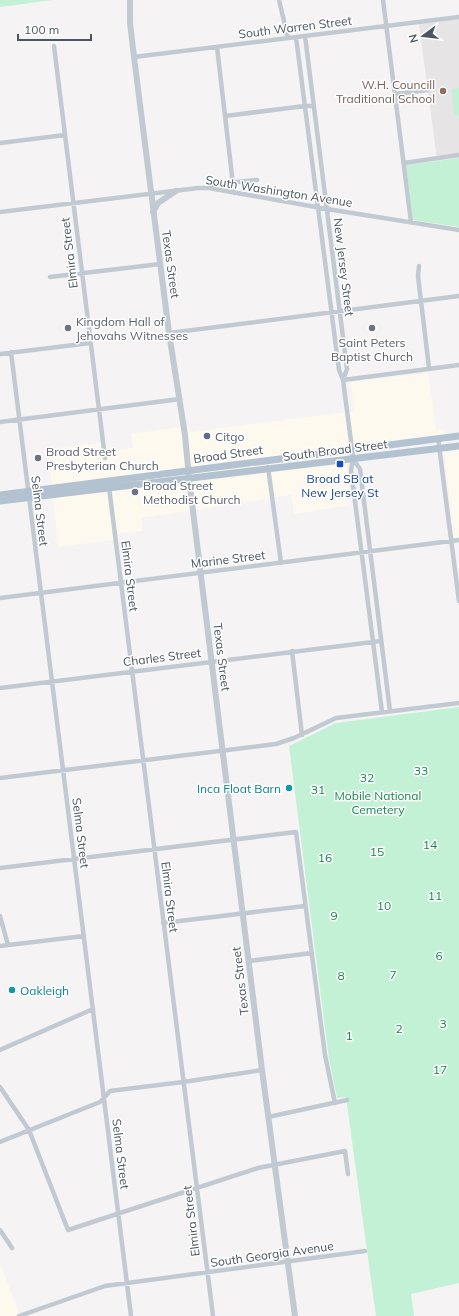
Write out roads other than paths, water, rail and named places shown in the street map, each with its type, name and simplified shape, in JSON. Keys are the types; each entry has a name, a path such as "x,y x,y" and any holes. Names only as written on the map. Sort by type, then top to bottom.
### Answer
{"main road":[{"name":"Broad Street","path":"0,495 28,495 189,475 202,468 459,436"},
{"name":"South Broad Street","path":"189,475 269,469 459,446"},
{"path":"0,501 28,495"}],"street":[{"name":"Texas Street","path":"130,0 130,23 153,212 188,454 200,573 268,1117 295,1316"},
{"path":"279,0 288,38"},
{"path":"383,0 411,222"},
{"name":"South Warren Street","path":"134,57 459,17"},
{"name":"New Jersey Street","path":"305,36 347,369 343,380"},
{"name":"New Jersey Street","path":"296,37 339,370 343,380 352,449 353,459 351,470 382,712"},
{"name":"Elmira Street","path":"54,46 105,458"},
{"path":"217,47 234,193"},
{"path":"395,94 428,90"},
{"path":"225,116 314,106"},
{"path":"0,143 65,135"},
{"path":"404,162 459,155"},
{"path":"314,171 322,170"},
{"path":"209,188 217,184 257,180"},
{"name":"South Washington Avenue","path":"0,212 209,188 318,208 459,230"},
{"path":"153,212 158,203 176,191"},
{"path":"323,240 330,239"},
{"path":"50,277 160,264"},
{"path":"419,266 418,276 429,368"},
{"path":"170,333 459,296"},
{"path":"0,354 90,343"},
{"name":"Selma Street","path":"11,352 131,1316"},
{"path":"343,380 459,365"},
{"path":"0,422 180,399"},
{"path":"438,438 459,601"},
{"path":"302,455 304,465"},
{"name":"New Jersey Street","path":"353,459 360,469 390,711"},
{"path":"267,460 281,563"},
{"name":"Elmira Street","path":"108,485 213,1316"},
{"name":"Marine Street","path":"0,598 459,540"},
{"name":"Charles Street","path":"0,688 381,641"},
{"path":"292,651 302,734"},
{"path":"0,778 276,744 336,718 459,703"},
{"path":"0,868 296,832 325,1055 335,1103"},
{"path":"163,924 305,906"},
{"path":"0,916 8,945"},
{"path":"0,946 84,936"},
{"path":"249,961 312,953"},
{"path":"0,1050 93,1009"},
{"path":"0,1142 100,1102 110,1091 262,1070"},
{"path":"0,1087 29,1130 68,1230 258,1168 275,1166 345,1151 348,1174"},
{"path":"268,1117 347,1100"},
{"path":"0,1230 12,1248"},
{"name":"South Georgia Avenue","path":"19,1316 105,1286 366,1251"}],"place":[{"name":"W.H. Councill Traditional School","path":"443,91"},
{"name":"Kingdom Hall of Jehovahs Witnesses","path":"68,328"},
{"name":"Saint Peters Baptist Church","path":"372,328"},
{"name":"Citgo","path":"207,436"},
{"name":"Broad Street Presbyterian Church","path":"38,458"},
{"name":"Broad SB at New Jersey St","path":"340,464"},
{"name":"Broad Street Methodist Church","path":"135,492"},
{"name":"Inca Float Barn","path":"289,788"},
{"name":"Oakleigh","path":"12,990"}],"park label":[{"name":"33","path":"421,770"},
{"name":"32","path":"367,777"},
{"name":"31","path":"318,789"},
{"name":"Mobile National Cemetery","path":"378,802"},
{"name":"14","path":"430,844"},
{"name":"15","path":"377,851"},
{"name":"16","path":"325,857"},
{"name":"11","path":"435,895"},
{"name":"10","path":"384,905"},
{"name":"9","path":"334,915"},
{"name":"6","path":"439,955"},
{"name":"7","path":"393,974"},
{"name":"8","path":"341,975"},
{"name":"3","path":"443,1023"},
{"name":"2","path":"399,1028"},
{"name":"1","path":"349,1035"},
{"name":"17","path":"440,1069"}]}
